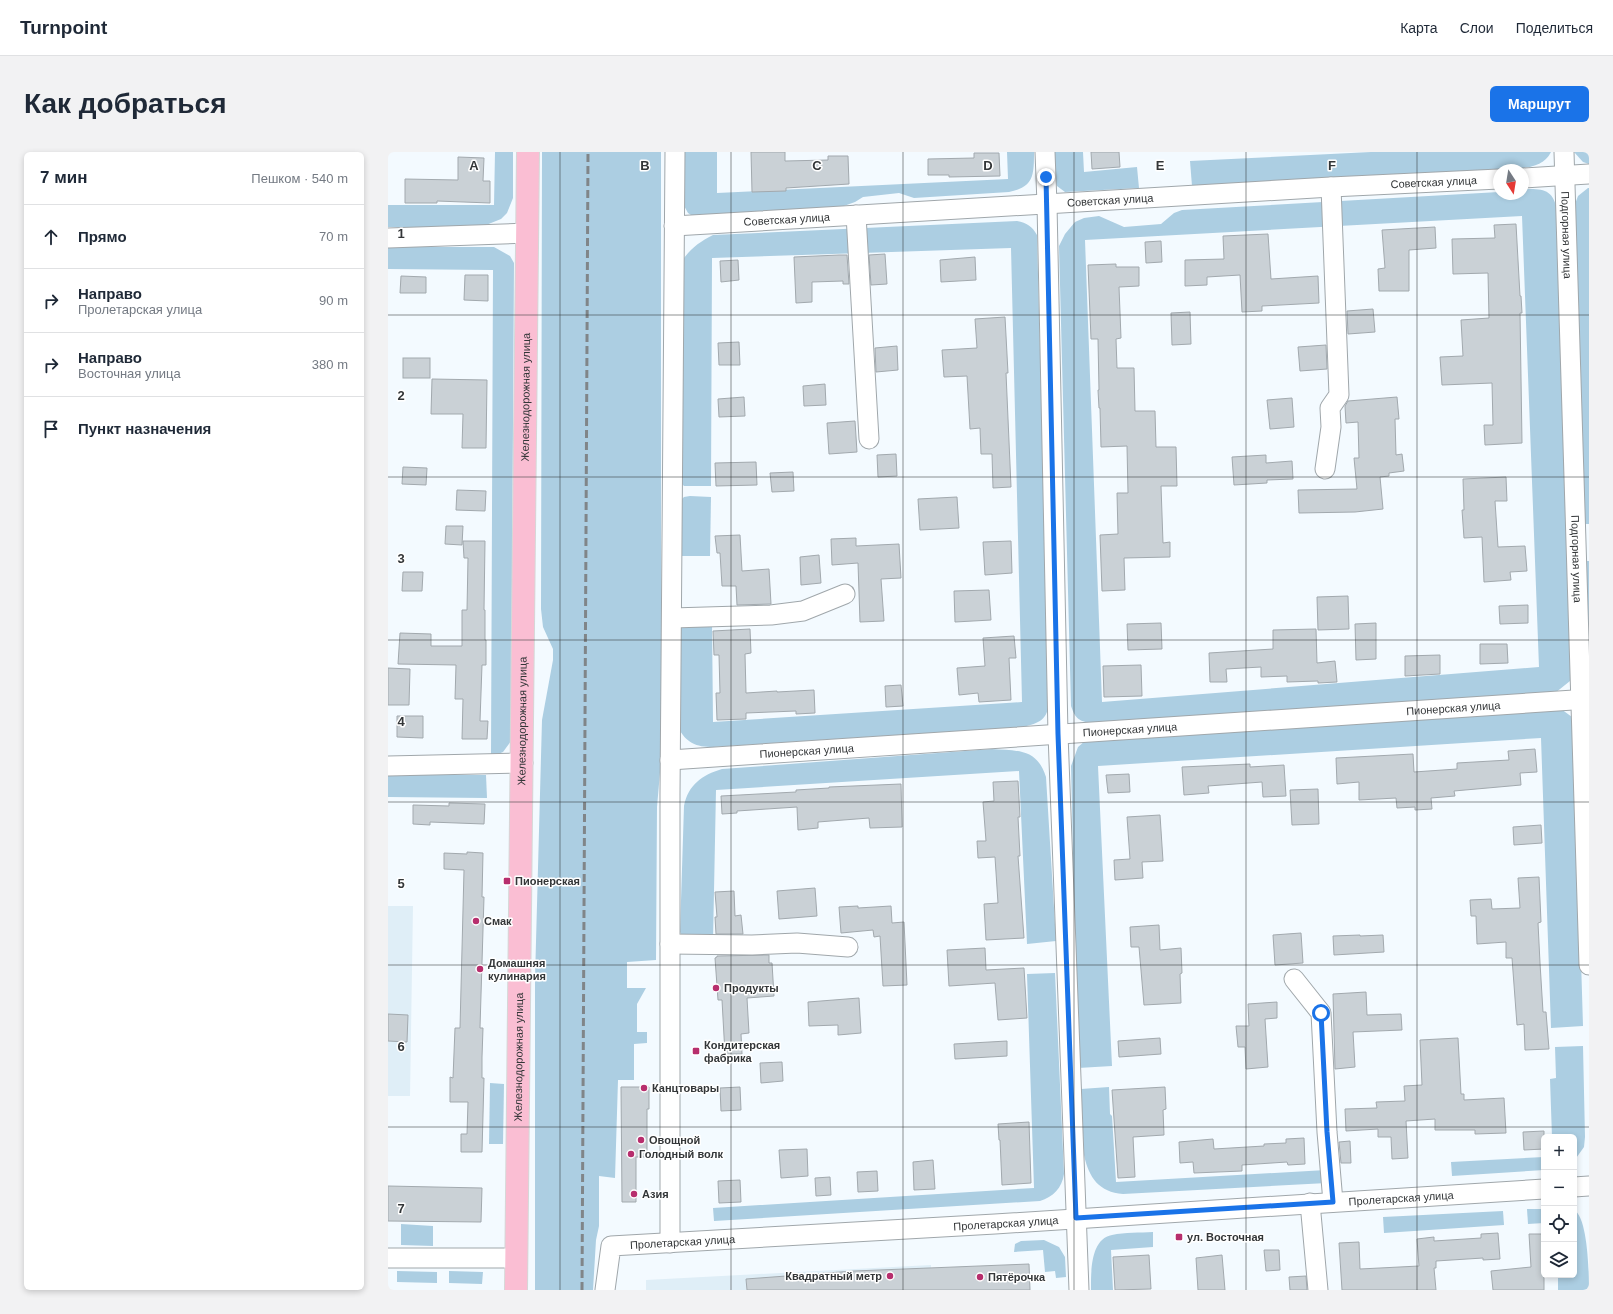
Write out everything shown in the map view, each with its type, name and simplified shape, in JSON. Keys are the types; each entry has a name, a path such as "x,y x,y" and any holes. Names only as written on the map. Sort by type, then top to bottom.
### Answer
{"main road":[{"name":"Железнодорожная улица","path":"516,1290 528,152"}],"street":[{"path":"670,1243 670,760 675,152"},
{"path":"1045,152 1058,734 1079,1290"},
{"name":"Подгорная улица","path":"1564,152 1585,700 1589,965"},
{"path":"1529,178 1589,174"},
{"name":"Советская улица","path":"674,226 1331,187 1493,179"},
{"path":"1325,469 1331,427 1330,408 1339,395 1331,187"},
{"path":"856,215 869,439"},
{"path":"388,238 528,233"},
{"path":"672,618 771,615 803,611 845,594"},
{"name":"Пионерская улица","path":"670,760 1585,700"},
{"path":"388,766 522,763"},
{"path":"670,944 752,945 797,943 848,947"},
{"path":"1294,979 1321,1013 1327,1132 1333,1202"},
{"path":"1577,1187 1589,1186"},
{"name":"Пролетарская улица","path":"605,1290 611,1246 1541,1189"},
{"path":"1310,1203 1318,1290"},
{"path":"388,1258 516,1258"}],"shaded area":[{"path":"495,152 513,152 513,198 507,213 501,219 481,227 388,227 388,205 494,205"},
{"path":"542,152 661,152 661,761 657,807 656,960 627,962 627,988 646,988 637,1004 637,1032 647,1032 647,1043 634,1044 634,1080 618,1080 615,1178 599,1176 599,1226 596,1240 593,1290 535,1290 535,979 542,720 553,660 553,649 543,627 541,609"},
{"path":"682,152 717,152 717,193 1008,179 1007,152 1034,152 1034,167 1031,179 1028,183 1017,190 1009,192 914,198 899,193 863,197 855,202 841,207 717,215 691,215 688,213 682,202"},
{"path":"1052,152 1083,152 1084,172 1137,167 1139,188 1065,192 1057,186 1053,178"},
{"path":"1371,152 1551,152 1543,162 1529,167 1529,164 1493,164 1493,170 1192,186 1190,161"},
{"path":"1574,152 1589,152 1589,164 1583,162"},
{"path":"1588,188 1589,524 1583,524 1575,204 1578,196"},
{"path":"1529,189 1541,190 1549,193 1555,202 1557,209 1572,671 1570,681 1555,693 1089,723 1077,718 1071,706 1059,246 1065,234 1075,222 1084,218 1099,216 1124,227 1161,224 1174,213 1182,210 1493,192 1493,200 1529,200","holes":["1522,216 1539,667 1102,702 1085,240"]},
{"path":"1017,221 1029,225 1037,235 1049,701 1045,717 1034,724 1023,727 713,747 701,746 692,743 684,737 678,727 678,622 712,622 713,722 1022,702 1011,248 712,258 711,486 684,486 682,484 682,261 695,246 713,235"},
{"path":"388,247 494,247 510,256 514,263 511,741 503,752 491,757 493,270 388,269"},
{"path":"684,497 711,497 710,556 680,556 681,500"},
{"path":"1584,561 1589,561 1589,676"},
{"path":"1561,709 1572,717 1574,726 1583,1026 1551,1028 1541,738 1098,766 1112,1066 1078,1068 1071,766 1078,747 1085,741"},
{"path":"992,749 1018,751 1032,756 1042,768 1046,777 1056,941 1027,944 1019,771 716,790 713,941 682,936 680,932 684,806 689,792 697,782 708,774 722,769"},
{"path":"388,775 486,775 487,798 388,797"},
{"path":"388,906 413,906 410,1096 388,1096"},
{"path":"1055,973 1064,1174 1059,1188 1049,1197 1040,1201 714,1221 713,1208 1034,1188 1027,974"},
{"path":"1583,1046 1585,1137 1584,1147 1577,1157 1577,1134 1552,1134 1550,1079 1556,1078 1555,1047"},
{"path":"490,1083 504,1084 503,1144 489,1144"},
{"path":"1109,1087 1116,1182 1326,1170 1327,1183 1123,1194 1107,1190 1101,1187 1092,1177 1086,1163 1084,1155 1081,1089"},
{"path":"1541,1157 1541,1170 1452,1176 1451,1162"},
{"path":"1527,1209 1541,1209 1541,1223 1528,1224"},
{"path":"1503,1211 1504,1225 1384,1233 1383,1217"},
{"path":"1577,1213 1585,1234 1589,1290 1558,1290 1558,1278 1577,1278"},
{"path":"401,1224 433,1226 433,1246 401,1245"},
{"path":"1153,1232 1153,1247 1111,1250 1113,1290 1091,1290 1093,1258 1099,1243 1112,1235 1122,1233"},
{"path":"1044,1240 1059,1247 1065,1257 1066,1277 1056,1278 1055,1271 1045,1272 1043,1250 1014,1252 1015,1244 1021,1241"},
{"path":"931,1265 931,1290 646,1290 646,1280"},
{"path":"397,1271 437,1272 437,1283 397,1282"},
{"path":"449,1271 483,1272 482,1284 449,1283"}],"building":[{"path":"751,152 785,152 785,161 828,160 828,156 848,156 849,184 786,188 786,191 752,192"},
{"path":"1091,152 1119,152 1120,167 1092,169"},
{"path":"974,153 999,153 1000,176 949,177 949,175 928,175 928,159 974,158"},
{"path":"458,157 484,158 483,181 490,181 490,203 437,201 437,203 405,203 405,179 458,180"},
{"path":"1516,224 1522,313 1520,313 1522,443 1485,445 1484,425 1493,425 1492,383 1442,385 1440,357 1463,356 1461,320 1489,318 1488,273 1453,274 1452,239 1495,238 1494,225"},
{"path":"1435,227 1436,248 1409,250 1409,291 1379,291 1378,269 1385,268 1382,230"},
{"path":"1268,234 1271,279 1318,276 1319,303 1262,306 1262,311 1242,312 1240,275 1207,277 1207,285 1185,286 1185,260 1224,259 1223,236"},
{"path":"1161,241 1162,262 1146,263 1145,242"},
{"path":"885,254 887,284 871,285 869,255"},
{"path":"847,255 849,284 843,284 843,281 812,282 812,302 796,303 794,257"},
{"path":"975,257 976,280 941,282 940,260"},
{"path":"738,260 739,280 721,282 720,261"},
{"path":"1116,264 1116,267 1139,267 1139,286 1119,287 1121,338 1116,339 1117,368 1134,368 1135,411 1155,411 1156,447 1176,447 1177,486 1161,486 1163,543 1170,542 1170,557 1124,558 1125,590 1102,591 1100,535 1118,534 1117,493 1128,493 1127,446 1101,447 1098,390 1098,339 1091,339 1088,265"},
{"path":"465,275 488,275 488,301 464,300"},
{"path":"401,276 426,277 426,293 400,293"},
{"path":"1373,309 1375,332 1348,334 1347,311"},
{"path":"1190,312 1191,344 1172,345 1171,313"},
{"path":"1005,317 1011,487 993,488 992,454 981,454 980,428 970,429 967,376 944,377 942,350 977,348 975,319"},
{"path":"739,342 740,365 719,365 718,343"},
{"path":"1326,345 1327,369 1300,371 1298,347"},
{"path":"897,346 898,370 876,372 875,348"},
{"path":"403,358 430,358 430,378 403,378"},
{"path":"432,379 487,380 486,448 462,448 463,414 431,414"},
{"path":"825,384 826,405 804,406 803,386"},
{"path":"744,397 745,416 719,417 718,399"},
{"path":"1397,397 1399,419 1395,419 1396,455 1402,454 1404,471 1389,473 1389,476 1380,477 1383,509 1355,512 1299,513 1298,490 1357,489 1354,458 1359,458 1358,422 1346,423 1345,406 1348,401"},
{"path":"1292,398 1294,427 1270,429 1267,400"},
{"path":"855,421 857,452 829,454 827,423"},
{"path":"896,454 897,476 878,477 877,455"},
{"path":"1266,455 1266,463 1292,461 1293,479 1267,480 1267,483 1234,485 1232,457"},
{"path":"756,462 757,485 716,486 715,463"},
{"path":"403,467 427,468 426,485 402,484"},
{"path":"793,472 794,491 772,492 770,473"},
{"path":"1506,477 1507,501 1495,501 1498,547 1525,546 1527,571 1510,572 1511,580 1484,582 1482,537 1464,538 1462,510 1464,510 1463,479"},
{"path":"457,490 486,491 485,511 456,510"},
{"path":"957,497 959,528 920,530 918,499"},
{"path":"446,526 463,526 462,545 445,544"},
{"path":"740,535 742,571 769,569 771,604 737,605 736,586 722,586 720,553 717,553 715,536"},
{"path":"856,538 856,546 899,544 901,578 881,579 884,621 860,622 858,563 832,565 831,539"},
{"path":"463,541 485,541 484,610 486,665 482,665 480,721 488,721 487,739 462,739 463,699 455,699 456,665 398,664 400,633 431,634 431,646 462,646 462,610 467,610 468,558 464,558"},
{"path":"1011,541 1012,573 985,575 983,542"},
{"path":"819,555 821,583 801,585 800,557"},
{"path":"403,572 423,572 422,591 402,591"},
{"path":"989,590 991,620 955,622 954,591"},
{"path":"1348,596 1349,629 1318,630 1317,597"},
{"path":"1528,605 1528,623 1500,624 1499,606"},
{"path":"1161,623 1162,649 1128,650 1127,624"},
{"path":"1376,623 1376,659 1356,660 1355,624"},
{"path":"750,629 751,653 745,654 746,693 814,690 815,713 796,714 796,711 746,713 746,719 717,720 716,693 720,693 719,655 714,655 713,631"},
{"path":"1316,629 1317,663 1335,661 1337,682 1287,682 1287,676 1261,677 1261,667 1226,669 1227,682 1210,682 1209,653 1273,649 1273,630"},
{"path":"1014,636 1016,658 1009,658 1011,700 979,702 978,693 959,695 957,668 985,666 983,638"},
{"path":"1480,644 1507,644 1508,663 1480,664"},
{"path":"1440,655 1440,674 1405,676 1405,656"},
{"path":"1141,665 1142,696 1104,697 1103,666"},
{"path":"388,668 410,669 409,705 388,705"},
{"path":"901,685 903,706 886,707 885,686"},
{"path":"397,716 423,716 423,738 397,737"},
{"path":"1535,749 1537,772 1520,773 1521,785 1454,791 1455,796 1431,798 1432,809 1415,810 1415,807 1397,808 1396,798 1359,800 1359,782 1337,784 1336,758 1413,754 1414,772 1457,769 1457,763 1509,760 1508,751"},
{"path":"1250,764 1250,767 1284,765 1286,796 1263,797 1262,782 1208,786 1209,793 1184,795 1182,767"},
{"path":"1129,774 1130,792 1108,793 1106,775"},
{"path":"1018,781 1020,856 1018,856 1024,938 986,940 984,904 998,903 995,857 978,858 977,841 986,841 983,802 994,801 993,782"},
{"path":"901,784 902,827 870,828 869,818 818,822 818,828 798,830 797,807 737,811 737,813 722,814 721,796 796,792 796,790 829,787"},
{"path":"1318,789 1319,824 1292,825 1290,790"},
{"path":"449,803 485,804 484,824 430,822 430,825 413,824 413,805 449,806"},
{"path":"1160,815 1163,861 1142,862 1143,878 1115,880 1114,860 1130,859 1127,817"},
{"path":"1541,825 1542,843 1514,845 1513,827"},
{"path":"467,852 483,853 482,897 484,897 480,1028 483,1028 482,1078 484,1078 482,1152 461,1152 461,1134 467,1134 468,1102 450,1102 450,1077 453,1078 455,1028 460,1028 464,870 444,869 444,853 467,854"},
{"path":"1539,877 1541,922 1538,923 1540,963 1543,1012 1546,1012 1549,1049 1525,1050 1524,1024 1517,1025 1512,958 1506,958 1506,942 1477,944 1476,916 1471,916 1470,900 1491,899 1492,909 1520,908 1518,878"},
{"path":"815,888 817,916 779,919 777,891"},
{"path":"734,891 735,916 741,915 743,934 716,934 715,917 717,917 715,892"},
{"path":"858,906 858,908 891,906 892,923 904,922 907,985 883,986 880,936 874,937 873,930 841,933 839,907"},
{"path":"1159,925 1160,950 1181,948 1181,1003 1144,1005 1139,947 1131,947 1130,927"},
{"path":"1301,933 1303,963 1275,965 1273,935"},
{"path":"1383,935 1384,952 1334,955 1333,936"},
{"path":"985,948 986,970 1024,968 1027,1018 998,1020 995,983 949,986 947,950"},
{"path":"769,955 769,963 772,963 774,996 747,998 749,1033 741,1034 742,1054 725,1054 722,1000 718,1000 715,958 717,956"},
{"path":"1366,992 1367,1015 1401,1014 1402,1030 1353,1032 1355,1067 1335,1069 1333,994"},
{"path":"859,998 861,1033 838,1035 838,1025 809,1026 808,1002"},
{"path":"1277,1002 1277,1018 1265,1019 1268,1067 1246,1069 1245,1047 1238,1047 1236,1026 1249,1026 1248,1004"},
{"path":"388,1014 408,1015 407,1042 388,1041"},
{"path":"1160,1038 1161,1054 1119,1057 1118,1041"},
{"path":"1458,1038 1461,1094 1464,1094 1464,1100 1504,1098 1506,1133 1475,1134 1475,1130 1435,1130 1435,1119 1406,1121 1408,1158 1392,1159 1391,1137 1378,1137 1378,1129 1346,1131 1345,1109 1377,1108 1376,1102 1405,1101 1404,1086 1422,1085 1420,1040"},
{"path":"1007,1041 1007,1056 955,1059 954,1044"},
{"path":"782,1062 783,1081 761,1083 760,1063"},
{"path":"621,1087 649,1087 649,1109 647,1109 647,1157 636,1157 636,1202 622,1202"},
{"path":"740,1087 741,1110 721,1111 720,1088"},
{"path":"1165,1087 1166,1109 1163,1110 1164,1135 1133,1137 1135,1177 1118,1178 1112,1090"},
{"path":"1029,1122 1031,1183 1002,1185 998,1124"},
{"path":"1544,1131 1544,1134 1541,1134 1541,1149 1524,1150 1523,1132"},
{"path":"1304,1138 1305,1164 1288,1165 1287,1162 1242,1165 1242,1171 1194,1173 1193,1162 1180,1163 1179,1142 1213,1139 1214,1149 1264,1146 1264,1144 1286,1143 1286,1139"},
{"path":"1350,1141 1351,1163 1341,1163 1339,1142"},
{"path":"807,1149 808,1176 781,1178 779,1150"},
{"path":"933,1160 935,1189 914,1190 913,1162"},
{"path":"877,1171 878,1191 858,1192 857,1172"},
{"path":"830,1177 831,1195 816,1196 815,1178"},
{"path":"740,1180 741,1202 719,1203 718,1181"},
{"path":"388,1186 482,1188 481,1222 388,1221"},
{"path":"1498,1233 1500,1259 1483,1260 1483,1258 1436,1261 1436,1268 1434,1268 1436,1290 1342,1290 1339,1243 1359,1242 1360,1269 1419,1266 1417,1239 1434,1237 1434,1241 1481,1238 1481,1234"},
{"path":"1529,1234 1541,1234 1541,1278 1544,1278 1544,1290 1493,1290 1491,1271 1531,1267"},
{"path":"1264,1250 1279,1250 1280,1270 1266,1271"},
{"path":"1149,1255 1151,1289 1115,1290 1113,1257"},
{"path":"1222,1255 1225,1290 1198,1290 1196,1258"},
{"path":"1029,1264 1030,1290 747,1290 746,1279 854,1271"},
{"path":"1306,1276 1307,1290 1290,1290 1289,1277"}],"railway":[{"path":"582,1290 588,152"}],"place":[{"name":"Пионерская","path":"507,881"},
{"name":"Смак","path":"476,921"},
{"name":"Домашняя кулинария","path":"480,969"},
{"name":"Продукты","path":"716,988"},
{"name":"Кондитерская фабрика","path":"696,1051"},
{"name":"Канцтовары","path":"644,1088"},
{"name":"Овощной","path":"641,1140"},
{"name":"Голодный волк","path":"631,1154"},
{"name":"Азия","path":"634,1194"},
{"name":"ул. Восточная","path":"1179,1237"},
{"name":"Квадратный метр","path":"890,1276"},
{"name":"Пятёрочка","path":"980,1277"}],"route":[{"path":"1046,177 1058,734 1076,1218 1333,1202 1327,1132 1321,1013"}]}
